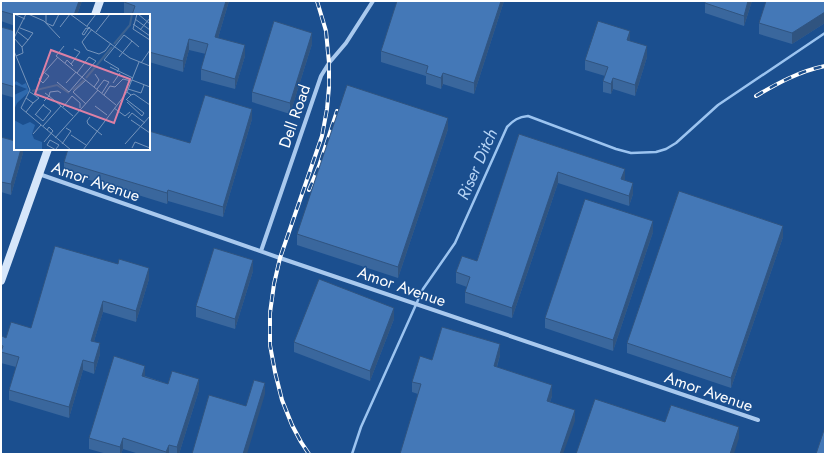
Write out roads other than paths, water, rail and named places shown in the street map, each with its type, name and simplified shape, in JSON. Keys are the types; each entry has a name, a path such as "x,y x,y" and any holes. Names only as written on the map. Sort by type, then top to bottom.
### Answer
{"street":[{"path":"96,14 100,1"},
{"name":"Dell Road","path":"261,251 321,76 329,63 346,43 374,1"},
{"path":"1,281 48,150"},
{"name":"Amor Avenue","path":"39,174 758,420"}],"waterway":[{"name":"Riser Ditch","path":"352,454 361,427 423,289 455,243 507,127 512,122 516,119 528,116 616,149 631,153 656,152 666,149 676,143 718,105 825,33"}],"railway":[{"path":"309,454 292,425 282,400 270,345 270,313 274,284 280,258 322,136 327,109 329,63 326,31 317,1"},
{"path":"756,96 789,78 825,66"},
{"path":"309,190 319,166 337,111"}]}
